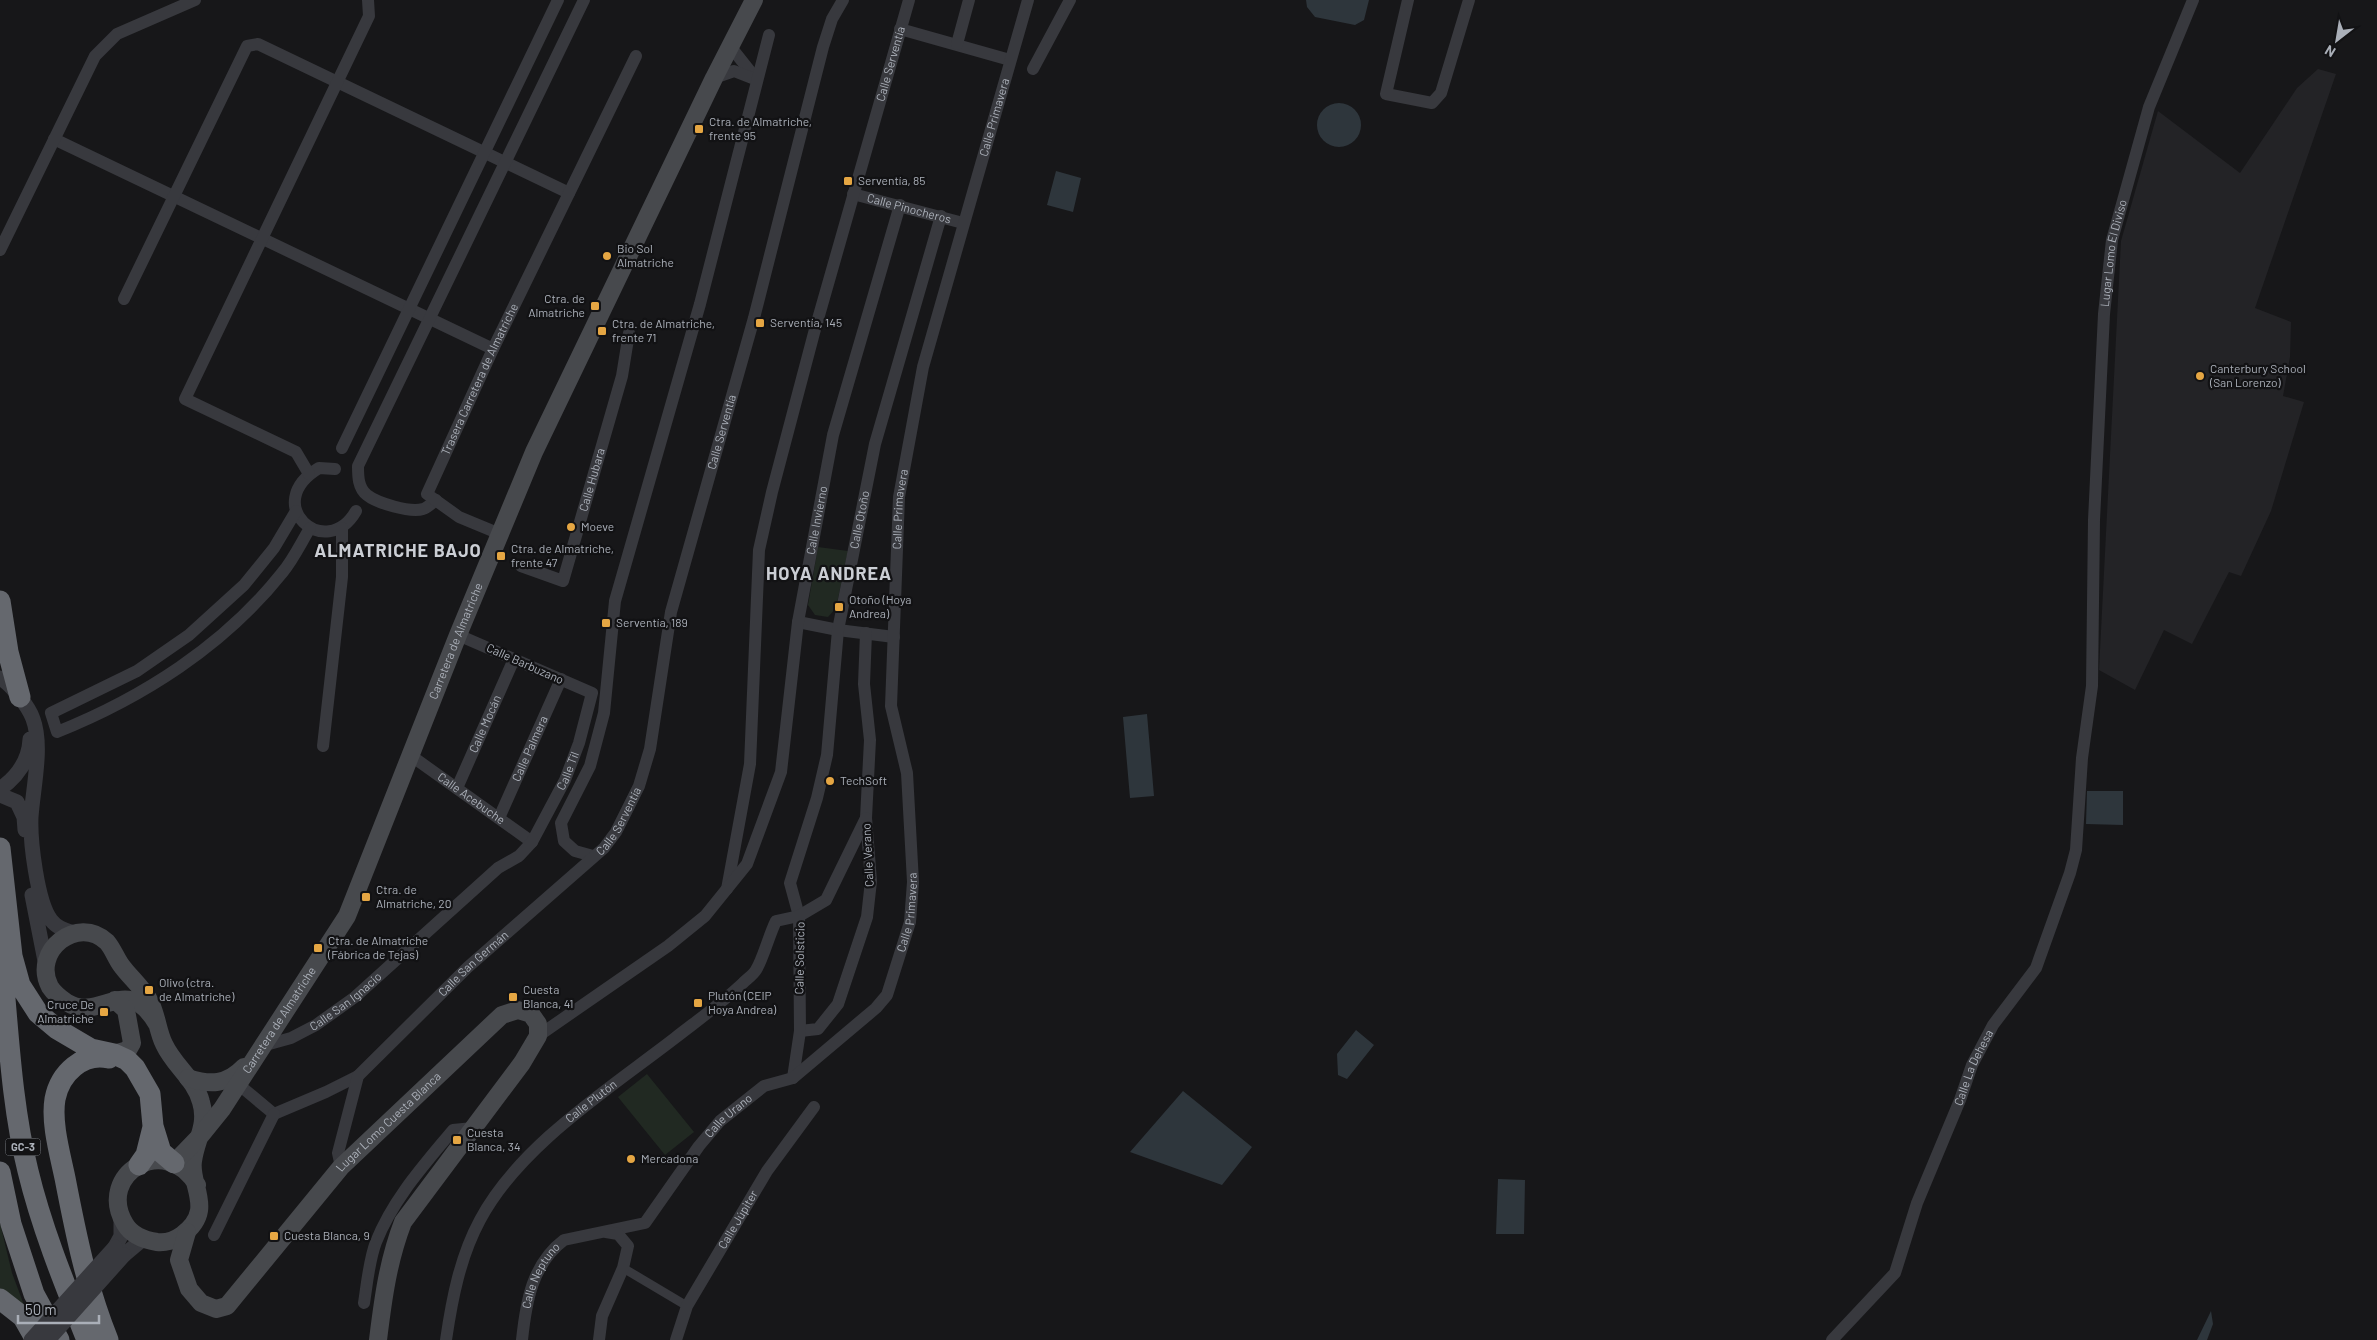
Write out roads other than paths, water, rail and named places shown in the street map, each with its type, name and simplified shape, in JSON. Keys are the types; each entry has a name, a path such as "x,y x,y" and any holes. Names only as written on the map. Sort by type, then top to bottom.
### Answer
{"highway":[{"path":"0,601 8,652 23,702"},
{"path":"0,848 12,956 20,985 38,1013 57,1030 91,1048 114,1054 127,1060 143,1080 150,1094 153,1126 161,1152 174,1163"},
{"name":"GC-3","path":"0,945 17,1110 28,1171 44,1225 87,1340"},
{"path":"108,1340 83,1269 60,1155 55,1100 59,1084 69,1070 93,1056 108,1057 126,1066 143,1080"},
{"path":"139,1164 146,1155 153,1126"},
{"name":"GC-3","path":"0,1172 11,1224 34,1294 59,1340"},
{"path":"0,1298 23,1317 36,1340"}],"main road":[{"name":"Carretera de Almatriche","path":"202,1135 238,1084 347,916 458,634 534,452 714,78 754,0"},
{"path":"157,1024 144,1006 125,998 87,1008 72,1006 59,998 50,987 46,975 45,962 60,940 74,932 96,936 107,942 121,966 144,990 152,1006 164,1044 174,1062 197,1089 204,1112 202,1135 192,1163 199,1194 198,1213 186,1232 179,1260 126,1226 121,1217 117,1200 123,1179 139,1164 160,1160 174,1163 191,1175 197,1186"},
{"path":"114,1000 126,1010 132,1043 128,1050 114,1054"},
{"name":"Lugar Lomo Cuesta Blanca","path":"179,1260 189,1289 201,1303 216,1309 227,1306 341,1167 502,1015 518,1010 531,1014 538,1024 538,1036"},
{"path":"378,1340 386,1278 392,1250 403,1222 522,1063 538,1036"},
{"path":"188,1078 215,1083 234,1078 258,1051"},
{"path":"174,1163 202,1135"},
{"path":"146,1240 170,1241 186,1232"}],"street":[{"path":"0,250 95,56 117,34 195,0"},
{"path":"309,474 296,452 185,399 369,16 368,0"},
{"path":"342,448 558,0"},
{"path":"500,534 460,517 436,500 422,509 404,509 380,502 366,494 358,480 358,466 584,0"},
{"name":"Calle Serventía","path":"769,35 700,304 615,601 604,713 590,766 561,823 564,841 575,851 593,856 604,848 616,832 639,786 650,749 671,612 754,318 823,48 832,19 843,0"},
{"name":"Calle Serventía","path":"538,1036 668,946 705,916 726,891 750,764 759,550 774,482 853,194 909,0"},
{"path":"957,44 969,0"},
{"name":"Calle Primavera","path":"794,1078 876,1008 887,996 910,922 913,882 906,773 891,706 898,497 923,367 1028,0"},
{"path":"1033,69 1070,0"},
{"path":"1408,0 1386,94 1432,103 1441,93 1468,0"},
{"name":"Lugar Lomo El Diviso","path":"2082,780 2082,758 2092,686 2094,520 2104,314 2112,240 2149,107 2193,0"},
{"path":"900,29 1010,60"},
{"path":"124,299 247,46 258,44 569,193"},
{"path":"730,46 756,80"},
{"name":"Trasera Carretera de Almatriche","path":"436,500 427,494 493,349 636,56"},
{"path":"714,78 734,71 756,80"},
{"path":"54,139 493,349"},
{"name":"Calle Pinocheros","path":"853,194 964,222"},
{"name":"Calle Invierno","path":"726,891 747,864 782,772 798,622 833,435 900,206"},
{"name":"Calle Otoño","path":"799,916 790,883 817,798 827,755 838,630 875,444 941,216"},
{"name":"Calle Hubara","path":"520,566 563,581 622,376 629,333"},
{"path":"335,470 319,468 309,474 296,490 294,500 296,511 301,521 310,528 321,532 332,532 342,528 350,521 356,511"},
{"path":"296,511 274,548 244,585 189,635 137,672 51,713 57,732 100,715 181,667 234,625 282,573 310,528"},
{"path":"323,746 342,577 342,528"},
{"path":"798,622 838,630 894,637"},
{"name":"Calle Verano","path":"800,1030 818,1029 838,1004 867,917 872,881 866,818 870,740 864,684 866,633"},
{"name":"Calle Barbuzano","path":"458,634 592,693"},
{"name":"Calle Mocán","path":"457,788 514,659"},
{"path":"0,678 23,702 33,718 37,744 31,819 37,882 43,904 51,920 62,930 74,932"},
{"name":"Calle Palmera","path":"499,818 560,679"},
{"name":"Calle Til","path":"532,842 566,780 579,743 592,693"},
{"path":"23,702 31,728 30,748 22,766 2,793 17,802 24,817 32,899 40,930 45,962"},
{"name":"Calle Acebuche","path":"410,754 532,842"},
{"name":"Calle La Dehesa","path":"1832,1340 1895,1273 1917,1203 1960,1100 1972,1065 1993,1025 2036,968 2046,945 2074,858 2082,780"},
{"name":"Calle Solsticio","path":"800,1030 799,916 826,900 866,818"},
{"name":"Calle San Ignacio","path":"258,1051 316,1025 355,997 498,868 519,856 532,842"},
{"name":"Calle San Germán","path":"274,1114 358,1076 468,967 593,856"},
{"name":"Calle Plutón","path":"446,1340 451,1301 465,1255 479,1221 489,1204 520,1164 562,1126 728,997 756,970 776,921 799,916"},
{"path":"794,1078 800,1030"},
{"path":"341,1167 338,1154 358,1076"},
{"name":"Calle Urano","path":"645,1223 699,1146 720,1121 764,1086 794,1078"},
{"path":"214,1235 274,1114 238,1084"},
{"name":"Calle Júpiter","path":"676,1340 687,1306 767,1171 814,1107"},
{"path":"364,1303 375,1244 390,1212 414,1178 453,1130 473,1128"},
{"path":"48,1340 120,1251 121,1217"},
{"name":"Calle Neptuno","path":"522,1340 526,1302 540,1266 554,1248 564,1240 645,1223"},
{"path":"598,1340 602,1316 623,1268 628,1246 618,1234 603,1232"},
{"path":"31,1340 120,1251 146,1240"},
{"path":"623,1268 687,1306"}],"place":[{"name":"Ctra. de Almatriche, frente 95","path":"699,129"},
{"name":"Serventía, 85","path":"848,181"},
{"name":"Bio Sol Almatriche","path":"607,256"},
{"name":"Ctra. de Almatriche","path":"595,306"},
{"name":"Serventía, 145","path":"760,323"},
{"name":"Ctra. de Almatriche, frente 71","path":"602,331"},
{"name":"Canterbury School (San Lorenzo)","path":"2200,376"},
{"name":"Moeve","path":"571,527"},
{"name":"Ctra. de Almatriche, frente 47","path":"501,556"},
{"name":"Otoño (Hoya Andrea)","path":"839,607"},
{"name":"Serventía, 189","path":"606,623"},
{"name":"TechSoft","path":"830,781"},
{"name":"Ctra. de Almatriche, 20","path":"366,897"},
{"name":"Ctra. de Almatriche (Fábrica de Tejas)","path":"318,948"},
{"name":"Olivo (ctra. de Almatriche)","path":"149,990"},
{"name":"Cuesta Blanca, 41","path":"513,997"},
{"name":"Plutón (CEIP Hoya Andrea)","path":"698,1003"},
{"name":"Cruce De Almatriche","path":"104,1012"},
{"name":"Cuesta Blanca, 34","path":"457,1140"},
{"name":"Mercadona","path":"631,1159"},
{"name":"Cuesta Blanca, 9","path":"274,1236"}],"district":[{"name":"ALMATRICHE BAJO","path":"398,551"},
{"name":"HOYA ANDREA","path":"829,574"}]}
